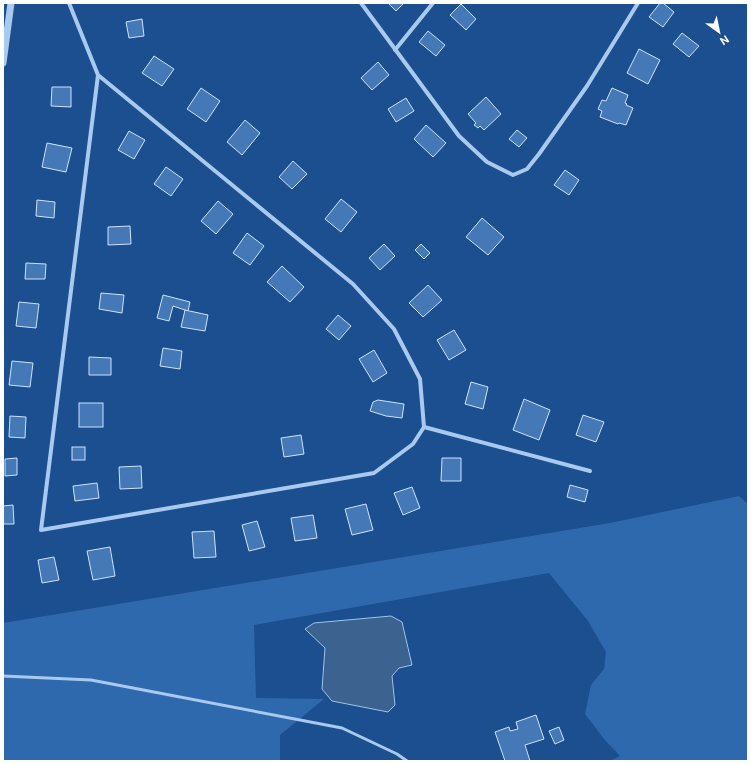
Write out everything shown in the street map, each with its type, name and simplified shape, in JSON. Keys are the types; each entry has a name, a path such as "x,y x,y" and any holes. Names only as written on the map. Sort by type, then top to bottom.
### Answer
{"street":[{"path":"3,63 11,3"},
{"path":"69,3 98,75 353,284 394,329 420,379 424,427 413,444 374,473 41,530 98,75"},
{"path":"361,3 459,136 487,162 513,175 527,168 539,154 587,86 638,3"},
{"path":"395,50 433,3"},
{"path":"424,427 590,471"}],"lane":[{"path":"3,676 91,680 342,728 396,754 407,761"}],"shaded area":[{"path":"739,496 748,504 748,761 610,761 620,756 604,739 585,714 591,685 604,669 606,652 588,621 549,573 254,625 256,698 324,699 280,735 280,761 3,761 3,623 610,523"},
{"path":"391,616 402,622 412,665 399,668 392,676 395,705 388,712 332,701 322,689 325,648 305,629 314,623"}],"building":[{"path":"388,3 404,3 396,11"},
{"path":"660,3 663,3 674,12 663,27 649,17"},
{"path":"461,4 476,19 466,30 450,15"},
{"path":"142,19 144,36 129,38 126,22"},
{"path":"428,31 445,45 436,56 419,42"},
{"path":"682,33 699,46 689,57 673,44"},
{"path":"639,49 660,60 648,84 627,73"},
{"path":"154,56 174,69 162,86 142,73"},
{"path":"378,62 389,75 372,90 361,78"},
{"path":"52,87 71,87 71,107 51,106"},
{"path":"201,88 220,101 206,122 187,109"},
{"path":"612,88 628,95 625,103 633,108 626,125 618,124 600,117 602,111 598,109 602,100 606,101"},
{"path":"486,97 501,114 484,130 480,126 478,128 474,125 476,123 468,114"},
{"path":"406,98 414,111 396,122 388,109"},
{"path":"245,120 260,133 242,155 227,142"},
{"path":"426,125 446,143 433,157 414,139"},
{"path":"517,130 527,138 519,147 509,139"},
{"path":"129,131 145,140 134,159 118,150"},
{"path":"47,143 72,148 66,172 42,167"},
{"path":"293,161 307,174 292,189 279,177"},
{"path":"166,167 183,179 171,196 154,184"},
{"path":"565,170 579,180 569,195 554,185"},
{"path":"341,199 357,212 341,232 325,219"},
{"path":"37,200 55,202 54,218 36,216"},
{"path":"218,201 233,214 216,234 201,221"},
{"path":"482,218 504,237 488,255 466,237"},
{"path":"130,226 131,244 108,245 108,227"},
{"path":"247,233 264,246 250,265 233,253"},
{"path":"384,244 395,256 380,270 369,258"},
{"path":"421,244 430,253 424,259 415,250"},
{"path":"26,263 46,264 45,279 25,279"},
{"path":"282,266 304,287 290,302 267,282"},
{"path":"428,285 442,300 423,317 409,303"},
{"path":"101,293 124,295 122,313 99,309"},
{"path":"163,295 190,302 188,311 173,306 169,321 157,318"},
{"path":"19,302 39,304 36,328 16,326"},
{"path":"185,310 208,315 205,331 181,327"},
{"path":"338,315 351,326 339,340 326,329"},
{"path":"454,330 466,350 449,360 437,340"},
{"path":"163,348 182,351 180,369 160,366"},
{"path":"374,350 387,373 373,382 359,359"},
{"path":"89,357 111,358 111,375 89,375"},
{"path":"12,361 33,363 30,387 9,385"},
{"path":"471,382 488,387 483,409 465,404"},
{"path":"524,399 550,410 539,440 513,430"},
{"path":"378,400 404,404 402,418 386,416 370,411 373,402"},
{"path":"79,403 103,403 103,427 79,427"},
{"path":"583,415 604,422 596,442 576,435"},
{"path":"10,416 26,417 25,438 9,437"},
{"path":"301,435 304,454 284,457 281,438"},
{"path":"72,447 85,447 85,460 72,460"},
{"path":"17,458 17,475 5,476 5,459"},
{"path":"442,458 461,458 461,481 441,481"},
{"path":"141,466 142,488 120,489 119,467"},
{"path":"97,483 99,498 75,501 73,486"},
{"path":"570,485 588,490 585,502 567,497"},
{"path":"412,487 420,508 403,515 394,493"},
{"path":"366,504 373,530 352,535 345,509"},
{"path":"13,505 14,524 3,524 3,506"},
{"path":"313,515 317,538 295,541 291,518"},
{"path":"257,521 265,547 249,551 242,525"},
{"path":"214,531 216,557 194,558 192,532"},
{"path":"110,547 115,576 93,580 87,551"},
{"path":"54,557 59,580 42,583 38,560"},
{"path":"536,715 544,739 525,745 530,761 505,761 495,732 509,727 510,731 518,729 516,722"},
{"path":"559,727 564,740 555,744 549,731"}]}
